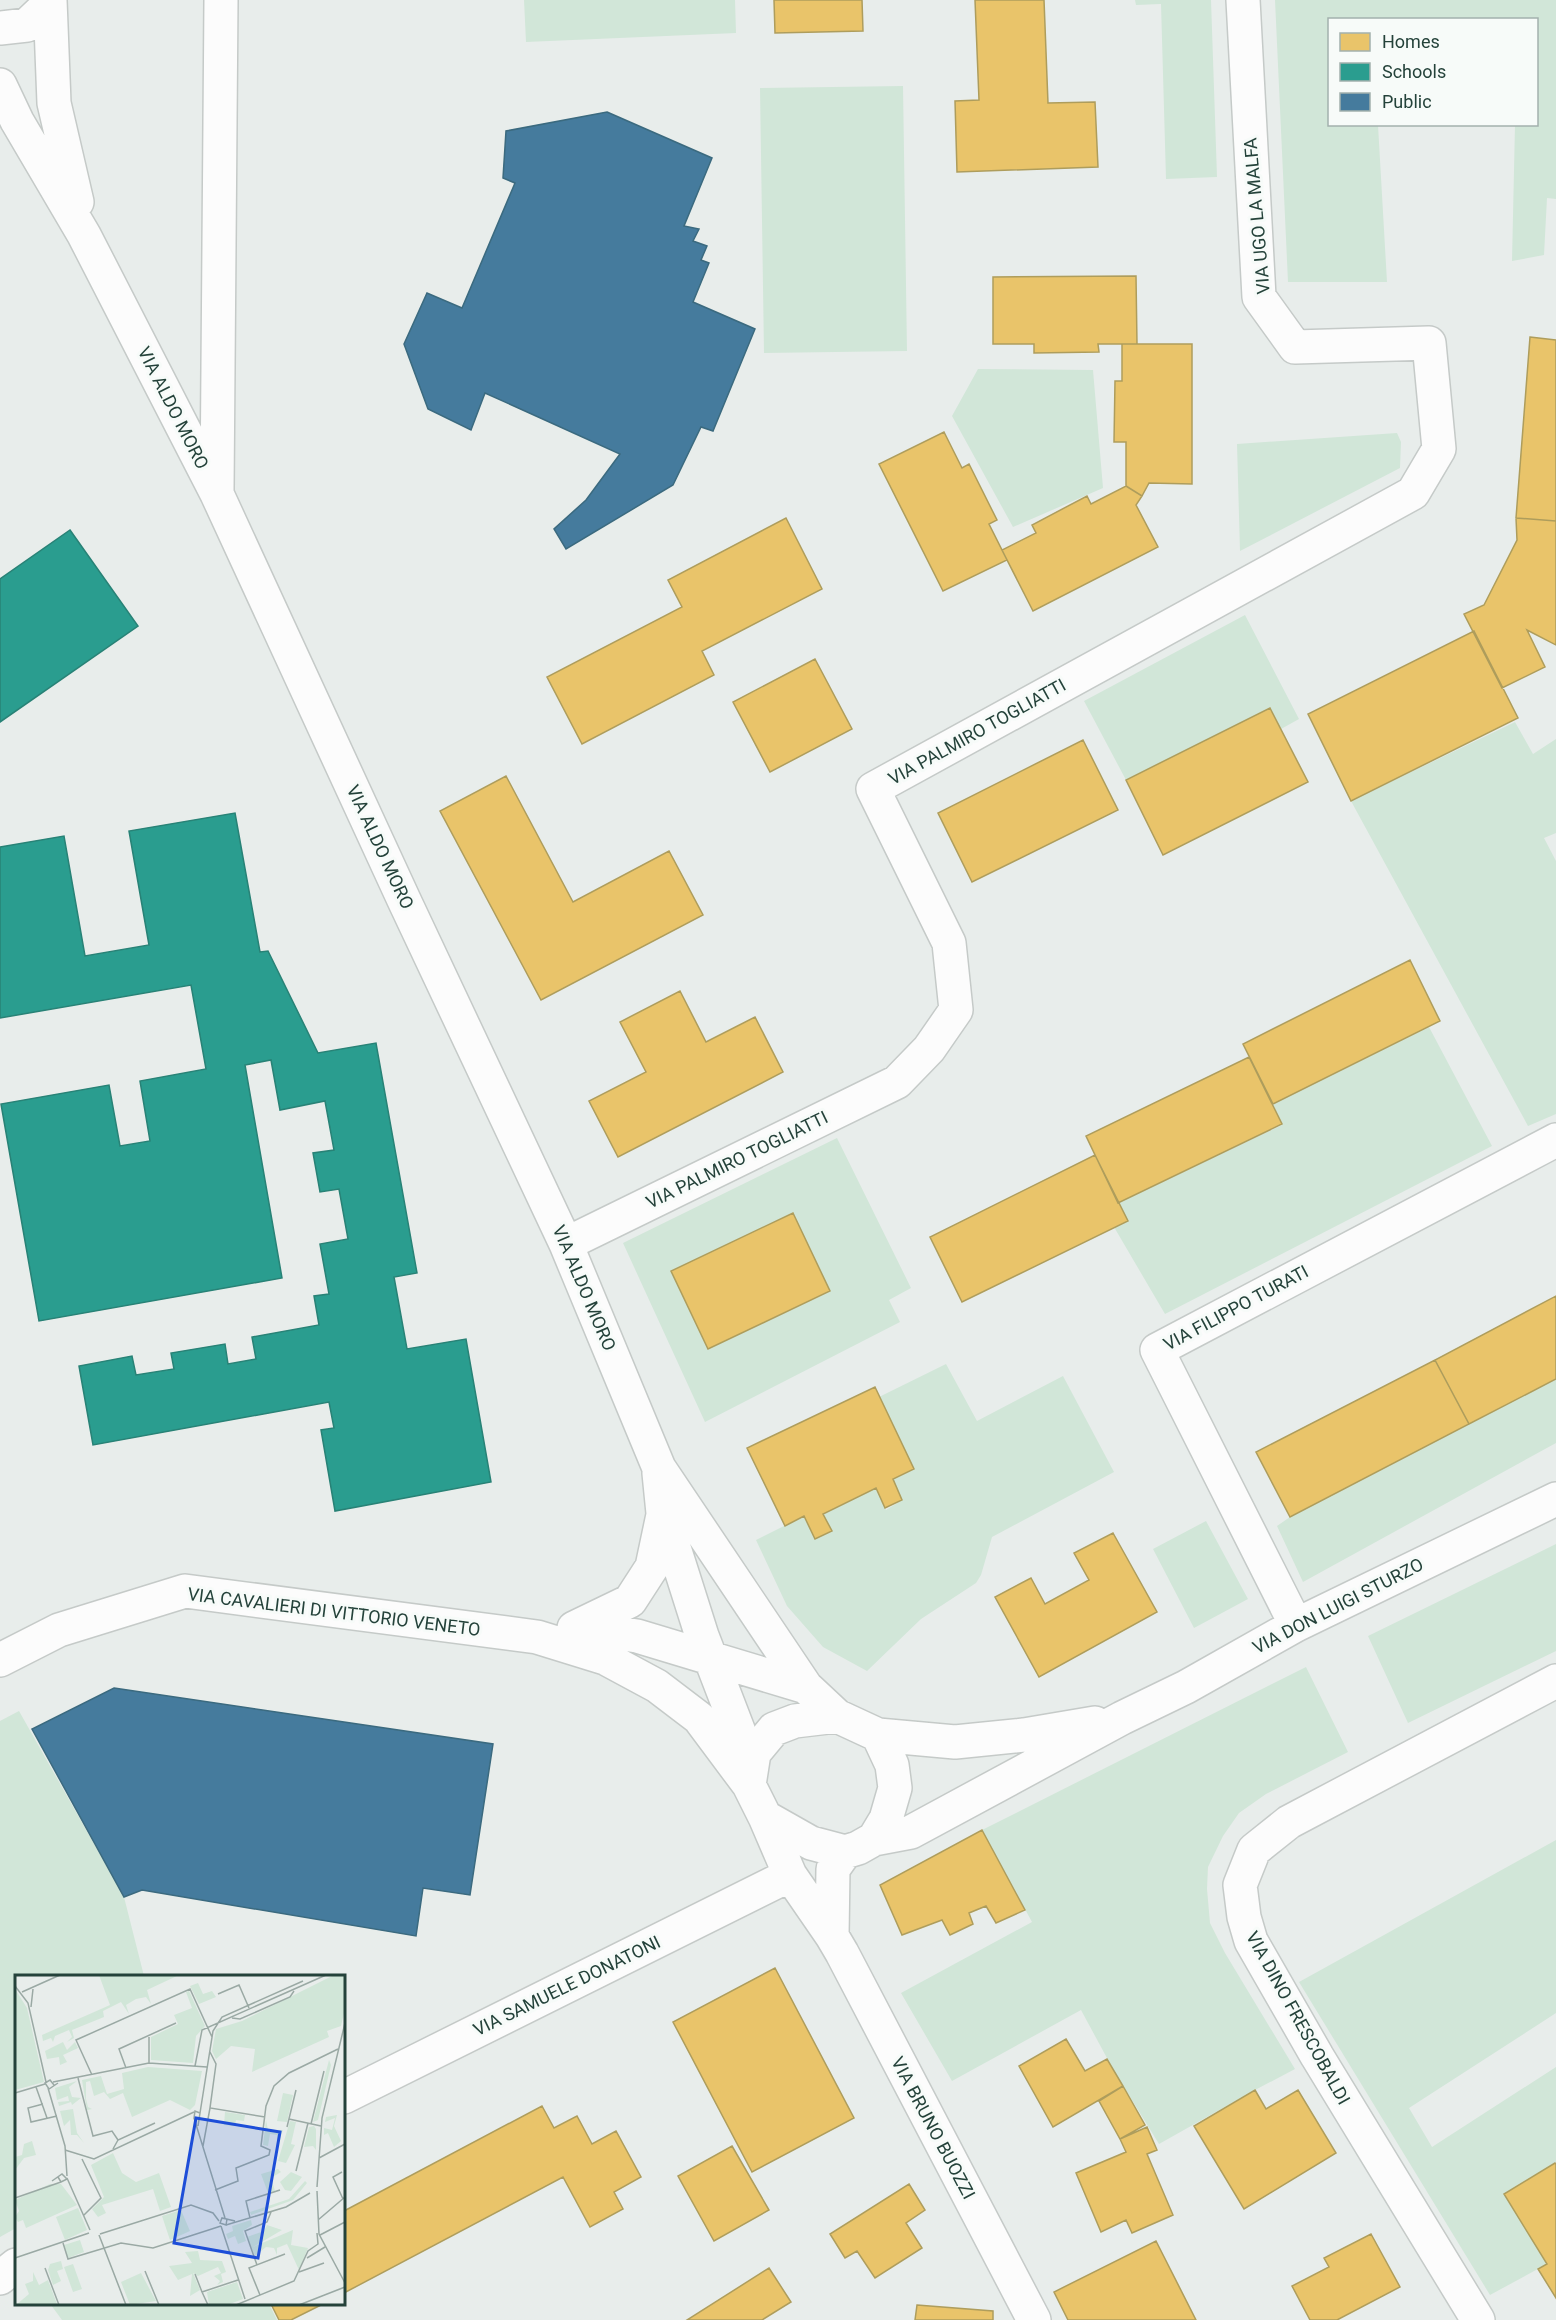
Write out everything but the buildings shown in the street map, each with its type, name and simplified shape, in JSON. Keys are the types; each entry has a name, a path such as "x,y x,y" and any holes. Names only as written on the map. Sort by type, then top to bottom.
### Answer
{"street":[{"path":"217,494 221,0"},
{"name":"VIA UGO LA MALFA","path":"1243,0 1259,297 1295,347 1429,343 1439,449 1413,493"},
{"path":"0,28 27,25 49,2"},
{"name":"VIA ALDO MORO","path":"49,2 54,103 84,235"},
{"name":"VIA ALDO MORO","path":"0,85 17,121 84,235 217,494 566,1244 659,1468"},
{"name":"VIA PALMIRO TOGLIATTI","path":"566,1244 897,1082 929,1049 956,1010 949,943 873,789 1413,493"},
{"name":"VIA FILIPPO TURATI","path":"1296,1624 1157,1350 1556,1140"},
{"path":"659,1468 663,1513 702,1636 742,1740 754,1753"},
{"path":"537,1637 605,1658 657,1686 699,1718 749,1785 765,1817 811,1843 860,1846 886,1819 895,1788 892,1765 878,1735 837,1716 806,1687 659,1468"},
{"name":"VIA DON LUIGI STURZO","path":"860,1846 910,1832 1122,1718 1186,1687 1296,1624 1556,1499"},
{"path":"537,1637 578,1628 630,1601 652,1567 663,1513"},
{"name":"VIA CAVALIERI DI VITTORIO VENETO","path":"0,1660 59,1630 185,1591 537,1637"},
{"path":"578,1628 637,1636 806,1687"},
{"name":"VIA DINO FRESCOBALDI","path":"1478,2320 1317,2056 1251,1941 1244,1917 1240,1885 1254,1850 1289,1822 1556,1681"},
{"path":"749,1785 754,1753 774,1729 795,1721 837,1716"},
{"name":"VIA DON LUIGI STURZO","path":"878,1735 955,1742 1024,1735 1122,1718"},
{"name":"VIA BRUNO BUOZZI","path":"765,1817 790,1875 832,1936 1034,2320"},
{"name":"VIA BRUNO BUOZZI","path":"832,1936 833,1869 860,1846"},
{"name":"VIA SAMUELE DONATONI","path":"345,2097 790,1875"},
{"path":"0,2278 15,2266"}],"green space":[{"path":"524,0 735,0 736,33 526,42"},
{"path":"1135,0 1211,0 1217,177 1166,179 1161,4 1136,5"},
{"path":"1275,0 1556,0 1556,199 1547,198 1544,255 1512,261 1515,126 1538,126 1538,18 1328,18 1328,126 1378,126 1387,282 1288,282"},
{"path":"903,86 907,351 764,353 760,88"},
{"path":"978,369 1093,370 1103,488 1013,527 952,416"},
{"path":"1397,433 1401,442 1400,468 1240,551 1237,444"},
{"path":"1245,615 1299,719 1281,729 1270,708 1126,780 1084,701"},
{"path":"1515,722 1533,754 1556,739 1556,833 1544,838 1556,861 1556,1114 1528,1126 1351,801"},
{"path":"1429,1027 1492,1146 1165,1314 1114,1227 1118,1203 1282,1125 1273,1104"},
{"path":"837,1138 911,1288 889,1300 900,1322 705,1422 623,1243"},
{"path":"946,1364 977,1421 1063,1376 1114,1472 992,1537 981,1575 976,1583 921,1619 867,1671 823,1647 787,1606 756,1540 804,1516 815,1539 831,1531 823,1514 876,1488 886,1510 902,1500 893,1479 914,1469 879,1397"},
{"path":"1556,1379 1556,1443 1303,1582 1277,1526 1290,1517"},
{"path":"1206,1521 1248,1599 1194,1628 1153,1549"},
{"path":"1556,1544 1556,1651 1408,1723 1368,1636"},
{"path":"1306,1667 1348,1752 1266,1794 1239,1813 1223,1836 1208,1867 1207,1889 1210,1923 1225,1953 1295,2069 1159,2144 1114,2071 1081,2010 952,2081 901,1993 1032,1922 982,1830"},
{"path":"19,1711 124,1897 144,1975 15,1975 15,2229 0,2237 0,1721"},
{"path":"1556,1840 1556,2013 1409,2108 1432,2147 1556,2067 1556,2162 1504,2194 1547,2264 1490,2295 1299,1982"},
{"path":"51,2305 270,2305 277,2320 62,2320"}]}
